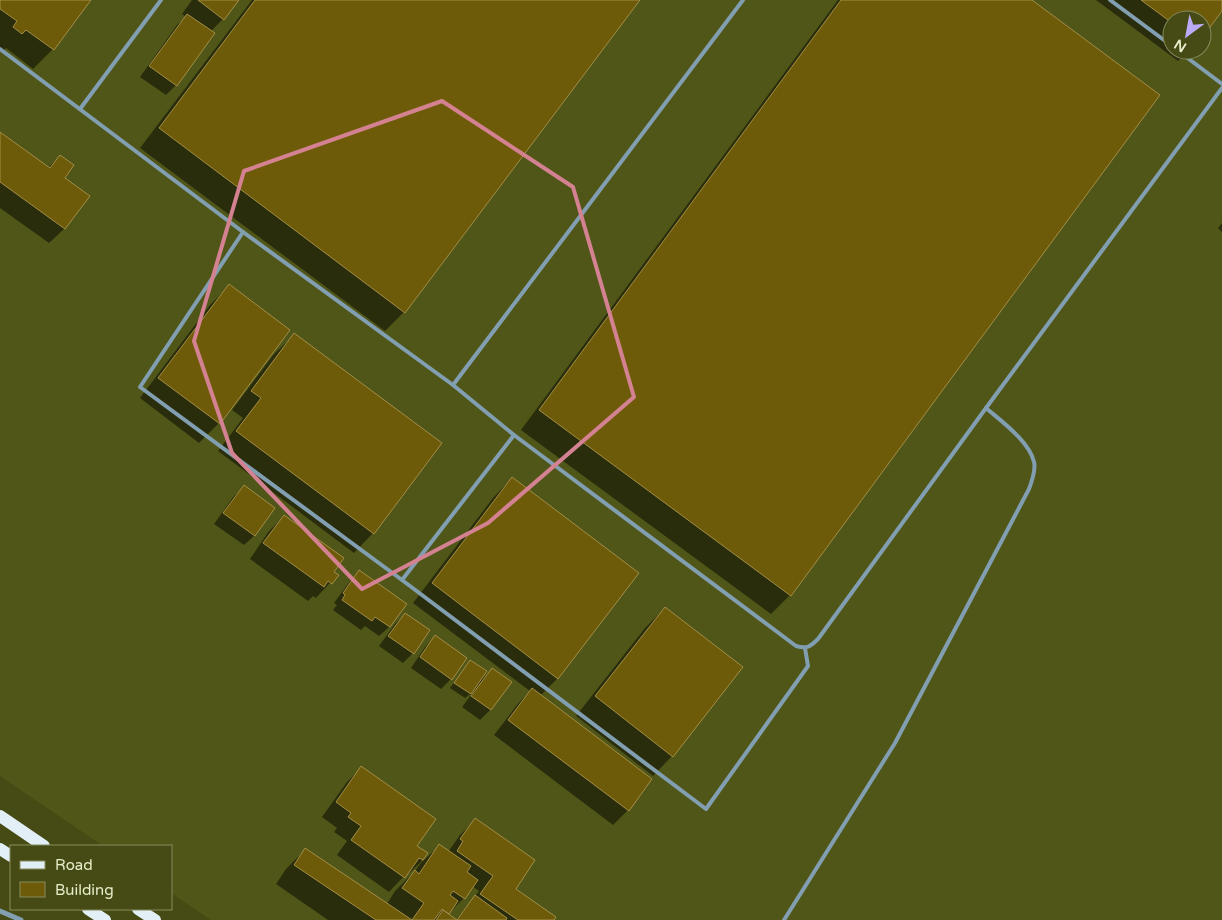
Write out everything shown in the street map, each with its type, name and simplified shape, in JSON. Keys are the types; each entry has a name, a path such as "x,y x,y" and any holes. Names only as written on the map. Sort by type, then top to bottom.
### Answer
{"main road":[{"path":"0,816 43,845"},
{"path":"89,910 104,920"},
{"path":"140,910 155,920"}],"street":[{"path":"0,911 21,920"}],"lane":[{"path":"80,109 161,0"},
{"path":"453,385 743,0"},
{"path":"1110,0 1162,39"},
{"path":"0,49 242,232 453,385 514,435 796,646 805,648 810,647 818,639 1222,88"},
{"path":"1190,60 1222,84"},
{"path":"242,232 140,387 402,580 706,809 808,666 805,648"},
{"path":"784,920 894,744 1028,489 1033,476 1034,462 1028,448 986,408"},
{"path":"402,580 514,435"}],"highlighted area":[{"path":"442,101 573,187 634,397 488,523 362,589 232,453 194,341 244,171"}],"shaded area":[{"path":"0,0 1222,0 1222,920 211,920 172,894 172,845 102,845 0,776"}],"building":[{"path":"0,0 91,0 54,50 26,30 22,34 13,27 17,21 0,9"},
{"path":"198,0 239,0 224,20"},
{"path":"255,0 640,0 405,313 159,128"},
{"path":"841,0 1032,0 1160,95 791,596 539,410"},
{"path":"1141,0 1222,0 1222,11 1212,24 1212,10 1162,10 1162,16"},
{"path":"187,14 215,33 177,86 149,66"},
{"path":"0,132 50,168 60,155 74,165 65,178 90,196 65,229 0,182"},
{"path":"229,284 290,330 220,424 158,378"},
{"path":"294,333 442,443 374,534 236,431 261,398 251,391"},
{"path":"512,477 639,573 558,679 432,583"},
{"path":"244,485 275,508 255,536 223,513"},
{"path":"284,515 344,558 334,572 339,575 332,584 328,581 324,587 263,543"},
{"path":"359,570 407,604 390,627 375,617 372,621 342,600 345,595 343,593"},
{"path":"665,607 743,667 673,757 595,696"},
{"path":"405,613 430,630 414,654 388,636"},
{"path":"435,635 467,658 452,680 420,657"},
{"path":"470,660 487,671 471,694 454,683"},
{"path":"492,668 512,682 491,710 471,696"},
{"path":"532,688 652,779 629,811 508,720"},
{"path":"361,766 436,819 417,846 428,853 423,860 419,858 405,878 351,840 361,826 348,817 351,813 336,802"},
{"path":"475,818 535,860 516,889 556,917 554,920 518,920 480,894 493,876 457,851 463,841 460,839"},
{"path":"439,844 471,866 467,872 478,880 465,899 453,891 450,895 458,901 449,914 442,909 434,920 412,920 424,903 402,888 415,870 419,874"},
{"path":"305,848 412,920 376,920 294,865"},
{"path":"475,895 507,918 506,920 457,920"},
{"path":"443,910 457,920 436,920"}]}
